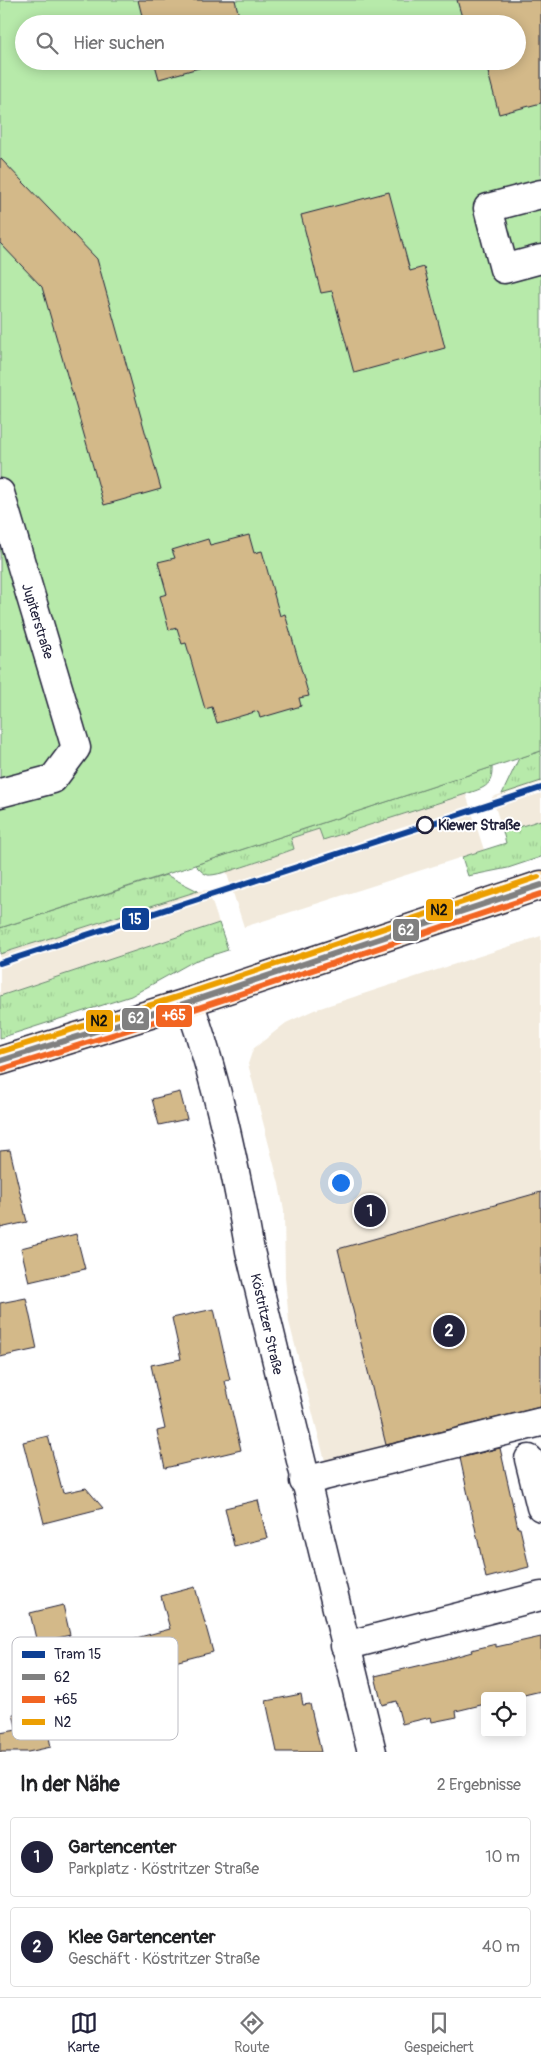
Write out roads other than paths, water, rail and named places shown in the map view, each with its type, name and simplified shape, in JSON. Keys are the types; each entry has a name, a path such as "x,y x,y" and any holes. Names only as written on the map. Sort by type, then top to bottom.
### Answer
{"main road":[{"path":"0,1061 189,1002 541,886"}],"street":[{"path":"541,194 488,208 504,269 541,259"},
{"name":"Jupiterstraße","path":"0,493 76,748 53,779 0,793"},
{"name":"Köstritzer Straße","path":"189,1002 208,1056 250,1251 304,1480 372,1752"},
{"path":"304,1480 541,1422"},
{"path":"529,1459 541,1507"},
{"path":"346,1646 541,1596"}],"tram line":[{"name":"15","path":"0,963 541,788"}],"place":[{"name":"Kiewer Straße","path":"425,825"},
{"name":"Gartencenter","path":"370,1211"},
{"name":"Klee Gartencenter","path":"449,1331"}]}
